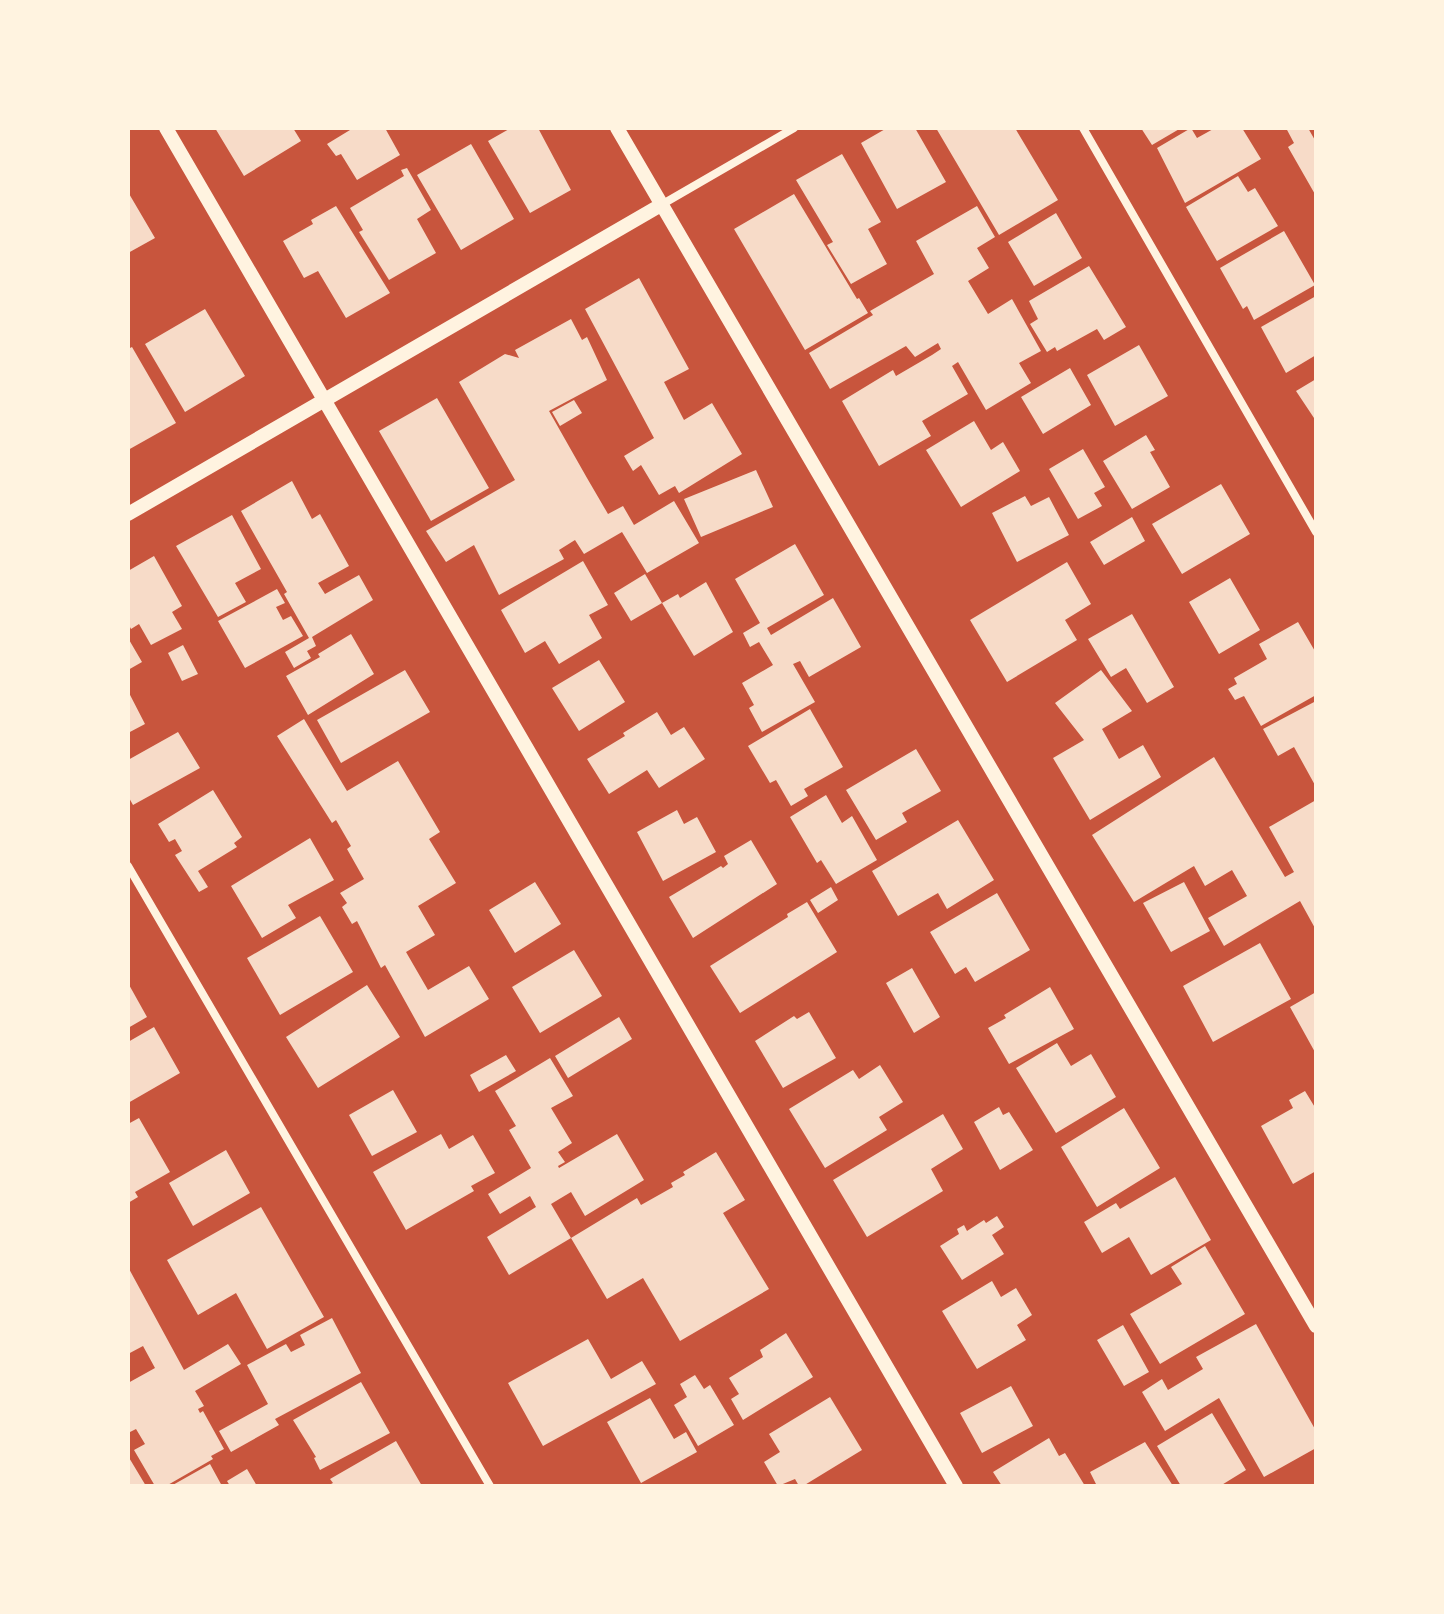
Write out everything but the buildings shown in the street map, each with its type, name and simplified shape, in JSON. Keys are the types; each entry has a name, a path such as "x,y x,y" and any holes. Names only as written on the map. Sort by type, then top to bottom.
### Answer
{"street":[{"path":"166,128 956,1486"},
{"path":"617,128 1316,1326"},
{"path":"128,514 794,128"},
{"path":"1083,128 1316,532"},
{"path":"128,866 490,1486"}]}
